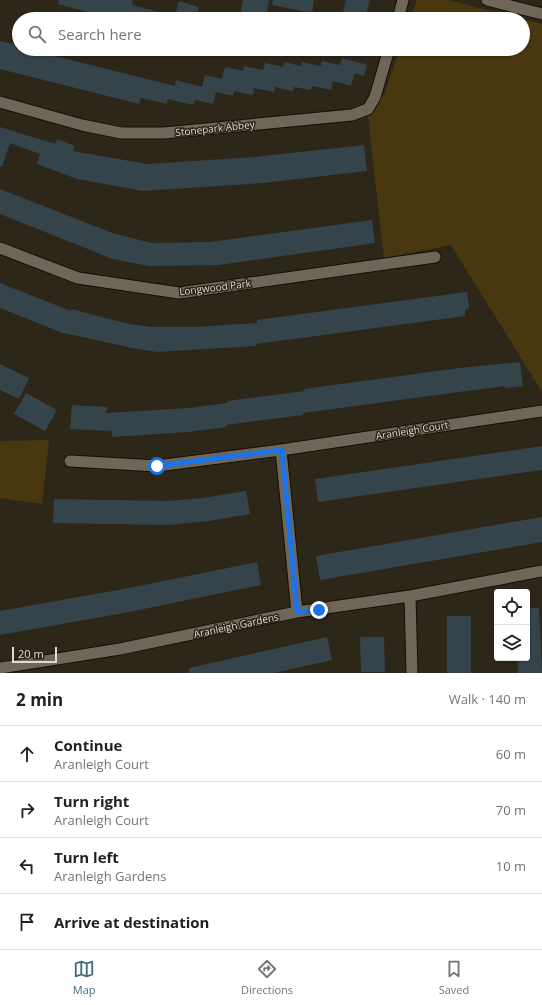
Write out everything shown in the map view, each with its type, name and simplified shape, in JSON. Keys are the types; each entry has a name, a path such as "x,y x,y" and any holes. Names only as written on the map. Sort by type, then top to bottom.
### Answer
{"street":[{"path":"400,12 403,0"},
{"path":"487,0 542,14"},
{"name":"Stonepark Abbey","path":"0,102 82,125 120,133 164,133 352,115 368,109 375,97 387,56"},
{"name":"Longwood Park","path":"0,248 78,278 179,293 435,257"},
{"name":"Aranleigh Court","path":"70,460 157,466 282,450 542,410"},
{"path":"282,450 297,612"},
{"name":"Aranleigh Gardens","path":"0,668 120,649 297,612 410,596 424,592 542,571"},
{"path":"410,596 412,673"}],"shaded area":[{"path":"417,0 448,0 495,12 413,12"},
{"path":"530,21 542,24 542,392 451,245 384,258 368,117 385,92 398,56 530,56"},
{"path":"49,440 42,504 0,498 0,441"}],"building":[{"path":"59,0 133,0 132,5 159,12 88,12 58,4"},
{"path":"243,0 269,0 267,12 241,12"},
{"path":"273,0 314,0 312,12 272,5"},
{"path":"346,0 370,0 367,12 343,12"},
{"path":"179,1 199,7 198,12 176,12"},
{"path":"0,41 12,44 12,56 54,56 175,86 176,80 202,87 205,75 222,79 225,67 243,71 244,66 263,70 265,63 283,67 284,62 301,66 302,62 321,66 322,61 340,65 342,58 367,65 364,76 355,73 351,86 333,81 331,90 312,86 311,90 294,87 293,91 275,87 274,92 254,88 253,95 234,91 233,96 216,92 213,104 195,100 193,105 168,99 167,104 141,98 139,104 0,69"},
{"path":"0,127 55,144 57,139 75,146 73,151 147,164 254,157 364,145 367,171 263,183 143,191 77,179 37,164 40,154 10,143 2,167 0,166"},
{"path":"0,189 115,234 152,243 210,242 372,220 375,243 219,265 149,266 113,259 0,214"},
{"path":"0,283 71,311 71,309 129,324 151,327 194,327 257,323 257,320 467,292 469,308 465,310 465,316 256,344 256,346 157,352 60,332 0,308"},
{"path":"520,362 523,386 505,388 505,386 303,413 303,415 226,425 226,427 189,432 112,437 112,431 70,429 72,405 107,407 106,413 190,408 227,403 227,401 305,391 304,389 459,368"},
{"path":"0,364 29,378 19,399 0,390"},
{"path":"26,393 57,410 45,431 14,414"},
{"path":"542,446 542,470 318,502 315,479"},
{"path":"246,491 250,514 209,521 167,525 53,523 54,499 168,501 203,498"},
{"path":"542,517 542,542 320,580 316,556"},
{"path":"257,562 261,585 124,613 0,635 0,611 124,589"},
{"path":"530,608 539,608 542,673 518,673 518,661 530,661"},
{"path":"447,616 471,616 471,673 447,673"},
{"path":"327,637 332,660 273,673 189,673 189,668"},
{"path":"360,637 384,637 385,672 361,672"}],"route":[{"path":"157,466 282,450 297,612 319,610"}]}
